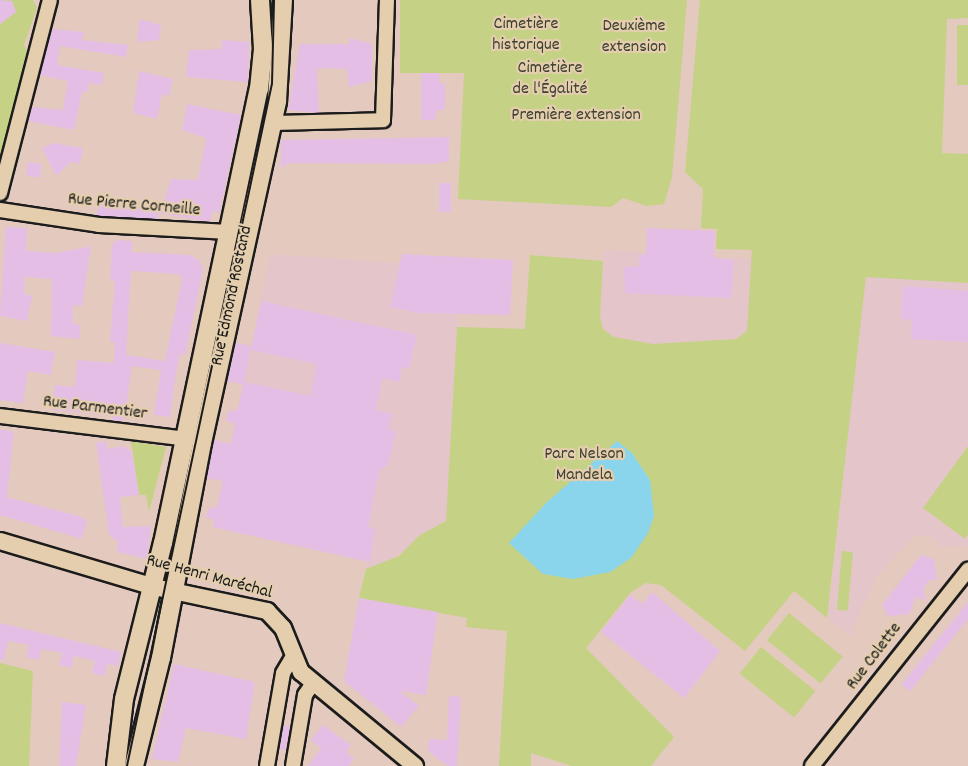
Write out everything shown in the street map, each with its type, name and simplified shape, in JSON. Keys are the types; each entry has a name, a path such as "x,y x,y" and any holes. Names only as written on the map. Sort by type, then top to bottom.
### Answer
{"main road":[{"name":"Rue Edmond Rostand","path":"116,766 124,699 186,439 261,78 260,0"},
{"name":"Rue Edmond Rostand","path":"134,766 175,592 197,465 272,123 282,60 283,0"}],"street":[{"path":"0,193 50,0"},
{"path":"272,123 383,120 387,116 387,0"},
{"name":"Rue Pierre Corneille","path":"0,210 99,225 229,232"},
{"name":"Rue Parmentier","path":"0,416 186,439"},
{"name":"Rue Henri Maréchal","path":"0,541 150,586 267,611 283,628 292,658 313,682 415,766"},
{"name":"Rue Colette","path":"812,766 968,570"},
{"path":"267,766 280,690 292,658"},
{"path":"293,766 304,700 313,682"},
{"path":"280,690 304,700"}],"shaded area":[{"path":"604,250 752,259 747,331 736,339 652,344 614,337 603,329 600,316"},
{"path":"270,254 400,263 391,307 419,313 458,312 446,521 389,561 366,569 367,562 302,547 296,540 295,546 213,527 214,520 206,518 208,509 217,506 222,481 201,477 209,439 231,444 235,423 226,421 228,412 238,409 243,385 222,380 231,342 251,348"},
{"path":"866,276 968,283 968,546 942,547 929,535 915,536 876,577 850,636 828,618"}],"green space":[{"path":"0,0 33,0 37,8 24,45 29,55 0,169"},
{"name":"Cimetière de l'Égalité","path":"400,0 687,0 672,177 664,204 647,206 623,198 611,207 458,199 464,73 400,73"},
{"name":"Parc Nelson Mandela","path":"700,0 968,0 968,18 947,19 942,153 968,154 968,283 866,277 827,618 794,591 745,651 661,585 646,583 631,592 586,648 674,737 651,766 572,766 531,753 531,766 499,766 507,631 466,627 467,618 359,598 366,569 399,556 420,535 446,521 457,327 525,329 530,255 603,261 600,316 603,329 614,337 653,344 736,339 747,331 752,250 716,249 717,229 701,228 703,189 685,172"},
{"path":"957,25 968,25 968,85 957,85"},
{"path":"131,441 166,447 149,512 146,495 139,495"},
{"path":"968,446 968,534 965,539 923,508"},
{"path":"842,551 853,552 848,611 837,610"},
{"path":"789,613 843,656 821,684 767,640"},
{"path":"761,647 815,691 794,717 740,673"},
{"path":"0,663 33,671 29,766 0,766"}],"water":[{"path":"617,441 632,453 650,480 654,516 648,533 631,558 610,572 573,579 543,574 509,543 547,502"}],"building":[{"path":"0,0 12,1 16,12 0,24"},
{"path":"140,19 161,25 159,40 137,42"},
{"path":"52,29 84,32 82,40 128,45 126,57 60,46 57,65 104,73 102,85 89,83 87,92 82,92 74,130 28,121 32,107 63,110 68,81 40,75"},
{"path":"349,38 372,44 372,81 349,87 347,69 317,68 319,113 288,110 300,44 349,44"},
{"path":"222,40 249,42 248,82 186,77 189,50 222,49"},
{"path":"139,71 173,79 169,96 162,94 157,119 133,113"},
{"path":"421,73 439,73 439,83 445,83 445,110 437,110 435,120 421,120"},
{"path":"187,104 241,115 219,213 212,211 210,222 158,213 158,219 96,216 99,204 143,207 144,200 164,203 171,179 198,180 206,138 182,130"},
{"path":"449,137 449,161 435,164 288,163 281,169 281,140"},
{"path":"53,143 83,148 80,164 71,162 56,176 42,148"},
{"path":"28,162 42,164 40,178 26,176"},
{"path":"439,183 451,183 451,212 439,212"},
{"path":"6,227 27,228 26,251 57,253 91,246 82,306 73,305 73,324 81,325 79,339 51,336 52,279 25,277 24,294 32,296 27,321 0,316"},
{"path":"647,228 715,231 714,258 734,260 731,298 625,293 624,267 639,267 639,255 646,255"},
{"path":"117,240 132,241 132,252 190,255 199,260 203,269 185,355 180,354 170,417 154,415 161,370 132,366 124,421 112,420 113,416 52,410 55,385 75,387 77,360 114,363 115,342 110,342 115,281 110,281 112,245","holes":["131,271 178,274 182,279 165,361 126,355"]},
{"path":"402,254 513,260 510,315 419,313 390,307"},
{"path":"903,286 968,291 968,342 911,339 912,320 901,319"},
{"path":"261,301 417,335 409,368 402,367 399,382 382,378 376,410 392,414 388,430 396,431 388,465 380,469 374,495 368,527 375,529 370,562 213,527 214,519 206,518 208,509 217,507 223,481 207,478 214,440 231,444 235,423 226,421 228,412 238,409 243,384 227,381 235,343 251,346 244,382 310,396 317,364 251,350"},
{"path":"0,343 55,352 51,375 28,371 23,403 0,400"},
{"path":"0,429 14,432 7,497 82,517 87,521 82,539 0,515"},
{"path":"106,441 107,449 123,446 132,452 139,495 120,497 123,527 151,526 147,559 117,552 118,542 109,535 96,443"},
{"path":"921,555 934,559 937,580 929,580 923,589 926,601 916,597 909,614 888,616 882,605"},
{"path":"652,592 720,651 684,698 601,632 630,595 642,604"},
{"path":"359,598 438,612 426,695 400,691 419,706 401,727 344,681"},
{"path":"968,602 968,619 910,691 901,685"},
{"path":"0,623 121,652 118,666 107,664 105,676 92,673 95,661 74,656 72,668 59,665 62,653 41,649 39,660 26,657 29,645 8,641 4,660 0,660"},
{"path":"174,664 255,682 246,739 186,728 178,762 152,759"},
{"path":"449,696 461,697 457,766 448,766 428,751 429,739 447,740"},
{"path":"62,702 86,705 76,766 59,766"},
{"path":"283,725 291,727 285,750 277,748"},
{"path":"323,725 351,745 346,752 354,759 349,766 308,766 321,748 311,740"}],"tram line":[{"path":"127,766 272,84 274,0"}],"park label":[{"name":"Cimetière historique","path":"526,36"},
{"name":"Deuxième extension","path":"634,38"},
{"name":"Première extension","path":"576,116"}]}
